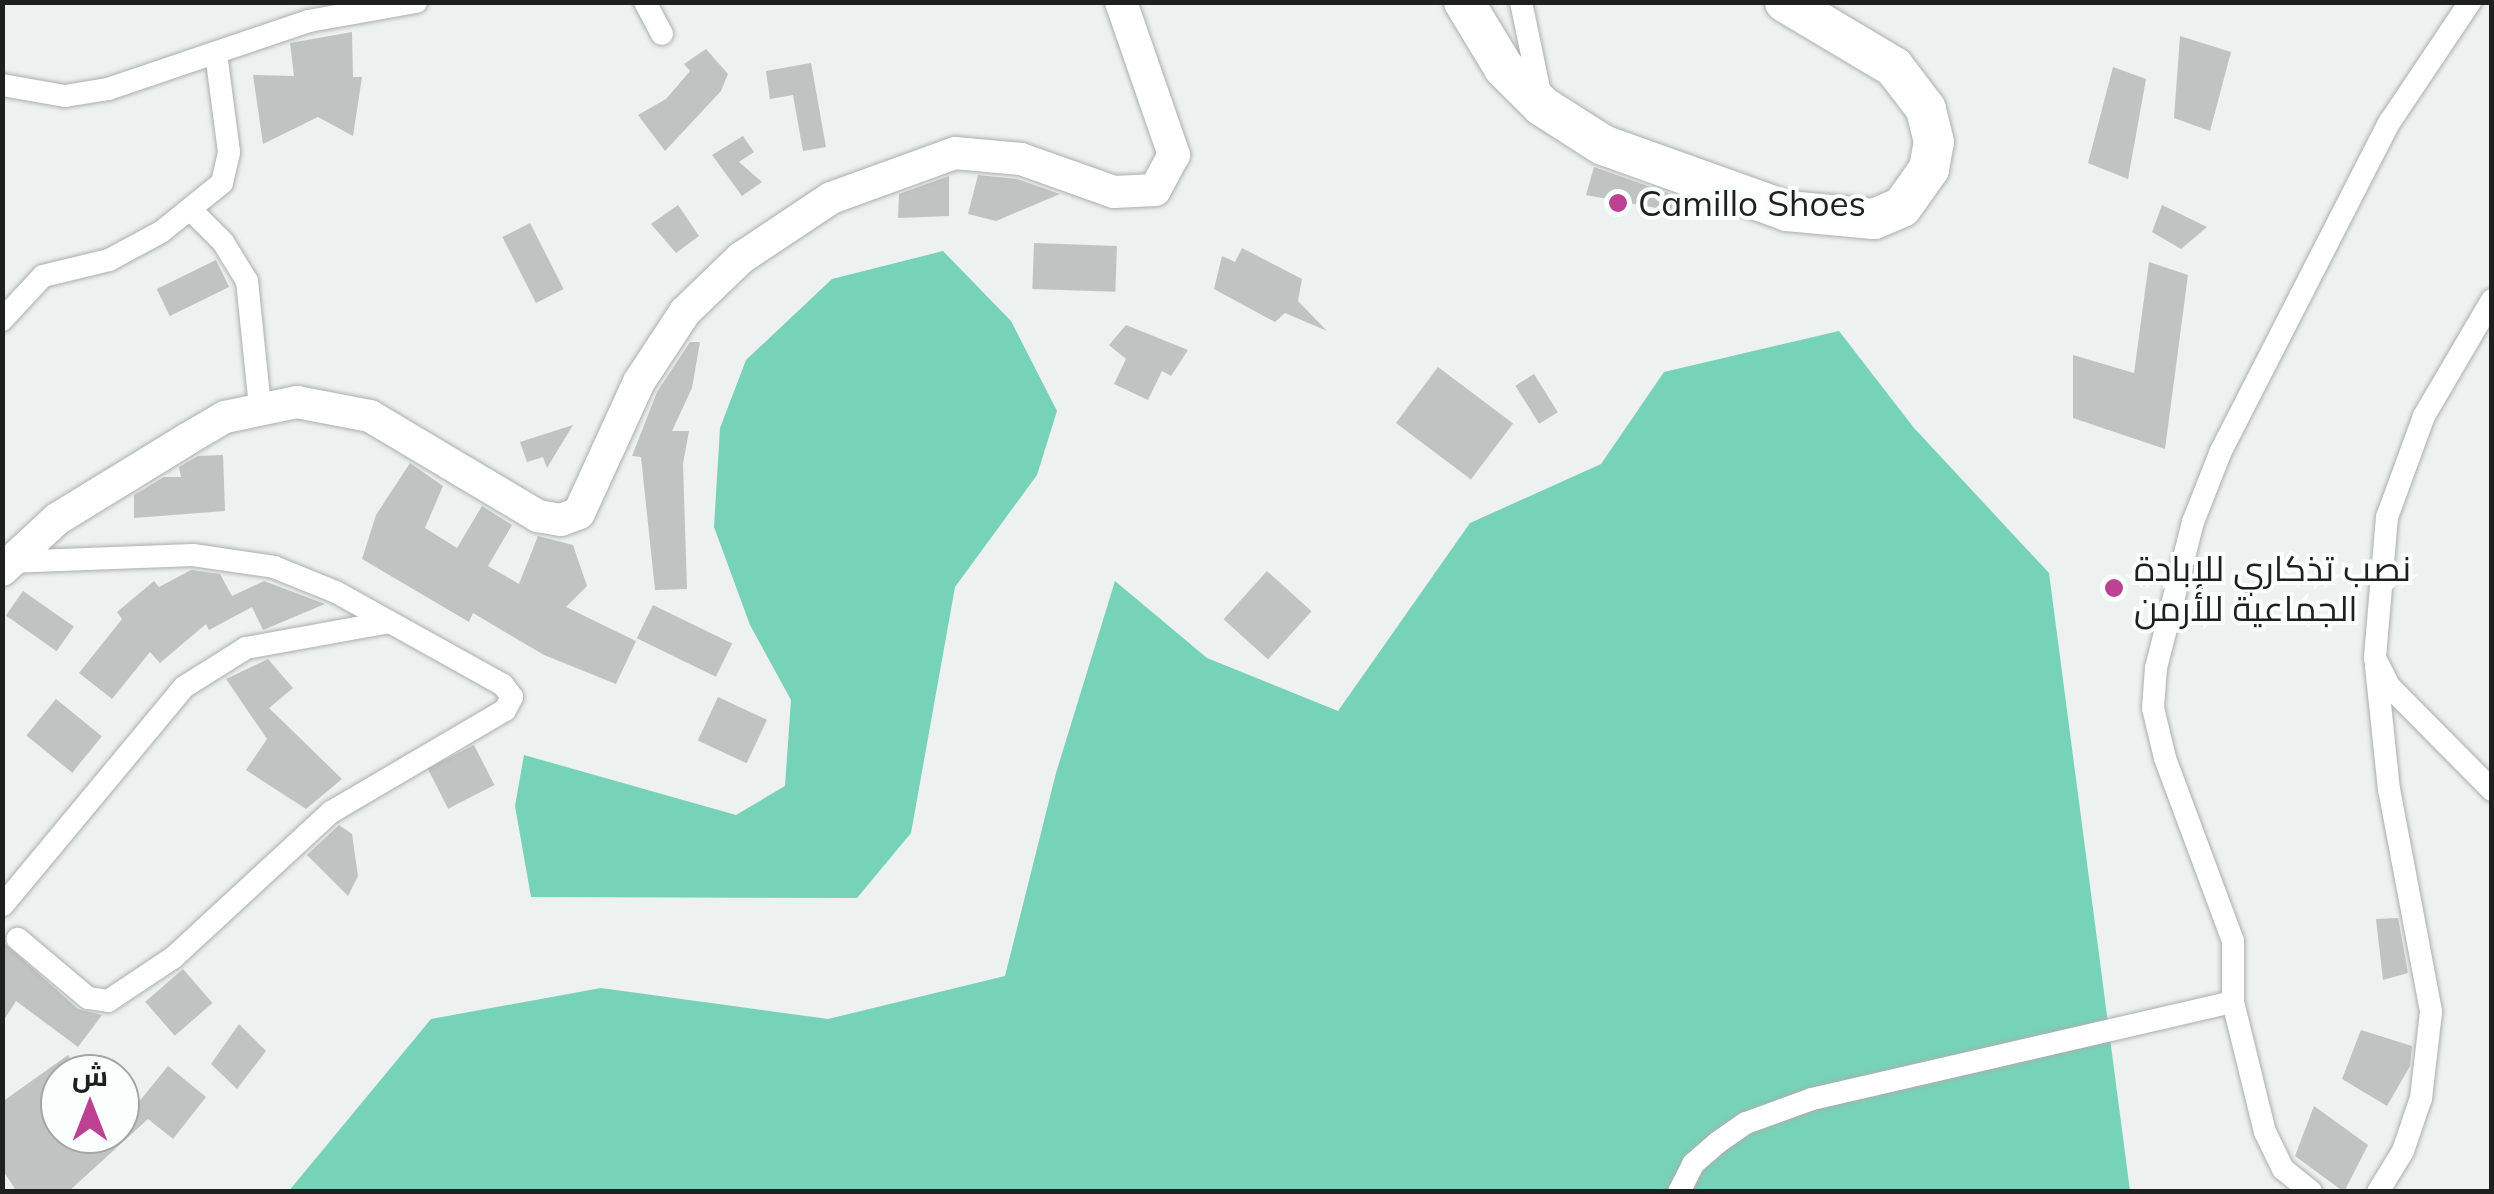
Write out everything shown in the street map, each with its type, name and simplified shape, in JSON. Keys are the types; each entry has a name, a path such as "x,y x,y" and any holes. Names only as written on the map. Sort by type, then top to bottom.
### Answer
{"highway":[{"path":"1464,2 1504,68 1542,106 1603,145 1787,211 1874,220 1902,207 1928,168 1934,142 1926,110 1894,67 1785,2"}],"main road":[{"path":"5,566 58,519 225,417 260,406 297,402 370,416 515,506 561,520 579,513 639,382 686,312 741,258 831,198 955,153 1021,159 1114,192 1155,190 1174,155 1120,2"}],"street":[{"path":"2,85 65,96 154,78 324,18 416,2"},
{"path":"644,2 662,34"},
{"path":"1521,2 1542,106"},
{"path":"2310,1192 2283,1169 2264,1132 2234,1002 2233,940 2166,758 2153,708 2156,668 2188,538 2221,452 2390,123 2470,2"},
{"path":"2,320 43,276 109,260 190,210 222,183 228,168 216,54"},
{"path":"190,210 222,242 247,281 260,406"},
{"path":"2378,1192 2403,1152 2421,1098 2431,1012 2389,789 2375,658 2388,517 2424,416 2492,300"},
{"path":"5,566 238,559 304,576 502,685 511,705 331,812 174,957 108,1001 88,998 18,939"},
{"path":"4,905 184,687 246,648 389,622"},
{"path":"2375,658 2390,687 2492,790"},
{"path":"1679,1192 1693,1164 1717,1142 1746,1123 1812,1099 2234,1002"}],"green space":[{"path":"943,251 1011,321 1057,411 1037,475 955,587 911,833 857,898 531,897 515,806 524,755 736,815 785,786 791,700 750,625 714,527 720,428 746,360 832,279"},
{"path":"1839,331 1914,428 2049,573 2130,1191 288,1192 431,1019 601,988 828,1019 1005,976 1056,773 1115,581 1207,658 1338,711 1470,523 1601,464 1664,372"}],"building":[{"path":"352,32 353,77 362,77 353,136 318,117 263,144 253,75 294,76 290,43"},
{"path":"2180,36 2231,52 2210,131 2174,118"},
{"path":"706,49 728,74 721,91 665,151 638,115 666,99 690,71 684,64"},
{"path":"811,63 826,147 803,151 793,95 770,99 766,71"},
{"path":"2113,67 2146,79 2128,179 2088,163"},
{"path":"743,136 754,152 739,162 762,182 742,196 712,155"},
{"path":"1594,167 1679,197 1678,212 1586,195"},
{"path":"978,175 1017,179 1060,194 996,221 968,214"},
{"path":"949,176 949,216 898,218 899,194"},
{"path":"678,205 699,236 676,253 651,224"},
{"path":"2162,205 2207,227 2181,249 2152,232"},
{"path":"530,223 564,289 536,303 502,237"},
{"path":"1034,243 1117,246 1115,292 1032,289"},
{"path":"1242,248 1302,279 1298,301 1327,331 1285,313 1275,322 1214,289 1222,256 1235,262"},
{"path":"216,260 229,287 170,316 157,289"},
{"path":"2149,262 2188,275 2165,449 2073,418 2073,355 2134,373"},
{"path":"1126,325 1188,350 1171,376 1162,371 1148,400 1114,384 1126,359 1109,345"},
{"path":"690,342 700,342 692,388 672,431 689,431 683,464 687,589 655,590 641,457 632,456 657,392"},
{"path":"1438,367 1513,424 1471,479 1396,423"},
{"path":"1534,374 1558,412 1539,424 1515,386"},
{"path":"573,425 547,468 543,457 527,462 520,442"},
{"path":"223,455 225,511 134,518 134,495 164,477 181,477 179,467 198,456"},
{"path":"410,463 443,486 425,528 457,548 482,506 512,525 488,566 519,584 538,536 573,545 587,586 566,607 636,641 616,684 544,655 473,613 469,622 362,559 376,515"},
{"path":"191,570 220,574 232,596 264,581 325,604 263,630 252,607 209,630 206,624 160,663 150,652 112,699 79,673 122,619 117,612 154,581 159,587"},
{"path":"1267,571 1312,611 1268,659 1224,619"},
{"path":"23,591 74,627 57,651 6,616"},
{"path":"653,605 732,644 716,677 637,638"},
{"path":"268,659 293,688 269,708 342,779 306,809 246,770 267,739 226,679"},
{"path":"718,697 767,720 747,763 698,741"},
{"path":"56,699 102,736 72,773 26,736"},
{"path":"474,745 494,785 448,809 428,769"},
{"path":"339,825 352,834 358,876 348,896 307,855"},
{"path":"2398,918 2408,973 2383,980 2376,919"},
{"path":"2,941 78,1009 102,1015 78,1047 16,1001 2,1023"},
{"path":"183,969 213,1003 175,1036 145,1002"},
{"path":"239,1024 266,1051 237,1089 211,1064"},
{"path":"2361,1030 2412,1046 2410,1066 2387,1106 2342,1079"},
{"path":"168,1066 206,1097 173,1139 148,1119 140,1126 140,1100"},
{"path":"40,1075 40,1154 110,1154 68,1192 17,1192 2,1169 2,1102"},
{"path":"2314,1106 2368,1145 2344,1192 2295,1156"}],"place":[{"name":"Camillo Shoes","path":"1618,203"},
{"name":"نصب تذكاري للإبادة الجماعية للأرمن","path":"2114,588"}]}
